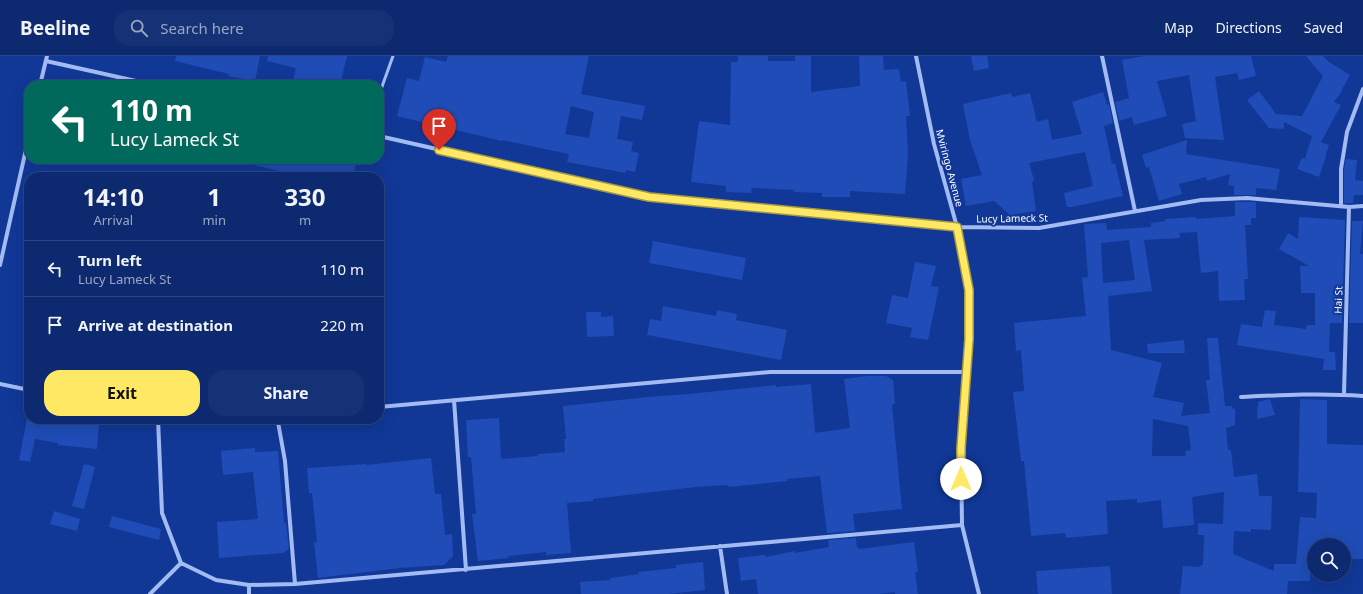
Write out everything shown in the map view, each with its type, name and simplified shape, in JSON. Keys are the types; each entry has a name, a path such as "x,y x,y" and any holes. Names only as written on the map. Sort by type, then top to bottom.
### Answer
{"street":[{"name":"Mviringo Avenue","path":"916,56 934,144 957,227 969,290 967,372 961,448 962,526 979,594"},
{"path":"1102,56 1135,211"},
{"path":"41,80 46,58 134,80"},
{"path":"1341,206 1341,169 1347,132 1363,89"},
{"name":"Lucy Lameck St","path":"384,137 649,197 957,227 1039,228 1201,200 1247,198 1349,207 1363,206"},
{"path":"0,265 24,158"},
{"name":"Hai St","path":"1344,394 1349,207"},
{"path":"384,407 770,372 967,372"},
{"path":"0,384 24,389"},
{"path":"1241,397 1302,394 1344,394 1363,396"},
{"path":"454,400 466,570"},
{"path":"158,424 162,513 181,563 216,580 249,585 295,584 466,570 720,546 962,526"},
{"path":"278,424 285,461 295,584"},
{"path":"720,546 727,594"},
{"path":"150,594 181,563"},
{"path":"249,585 249,594"}],"lane":[{"path":"384,81 393,56"}],"building":[{"path":"176,56 260,56 255,80 228,76 229,74 175,61"},
{"path":"268,56 347,56 341,80 293,80 296,68 267,61"},
{"path":"448,56 589,56 581,94 645,106 642,120 621,116 617,139 633,142 631,151 639,153 635,172 626,170 626,173 567,162 569,154 502,141 397,116 407,78 419,81 425,57 446,62","holes":["571,106 594,112 589,138 565,134"]},
{"path":"738,56 768,56 768,61 795,61 795,56 811,56 811,92 860,86 859,56 883,56 884,70 899,69 901,82 906,81 910,116 906,116 908,152 905,194 850,191 850,197 822,197 822,193 752,188 751,193 726,192 726,186 691,182 699,121 730,125 731,62 738,62"},
{"path":"971,56 987,56 989,68 974,71"},
{"path":"1144,56 1251,56 1256,76 1239,80 1237,73 1215,77 1224,140 1185,138 1182,124 1196,121 1189,75 1157,81 1167,116 1134,125 1132,117 1119,121 1115,102 1129,98 1122,60"},
{"path":"1306,56 1323,56 1329,62 1350,75 1342,91 1334,102 1341,105 1321,142 1329,145 1319,177 1297,169 1302,158 1305,159 1312,136 1284,122 1284,129 1269,128 1247,100 1259,91 1276,114 1302,116 1323,76"},
{"path":"1103,92 1107,105 1109,104 1113,123 1104,126 1112,164 1115,163 1123,196 1067,207 1064,193 1093,186 1085,152 1029,163 1034,180 1032,182 1036,211 1010,215 994,201 966,206 961,179 982,175 970,140 963,104 1011,93 1012,97 1030,93 1037,122 1048,119 1052,140 1082,134 1072,102"},
{"path":"1187,140 1186,154 1280,169 1276,190 1256,188 1256,195 1234,195 1234,186 1228,185 1230,174 1207,181 1206,177 1179,184 1182,194 1159,201 1149,167 1146,168 1142,155"},
{"path":"1346,159 1357,160 1355,180 1363,181 1363,195 1354,195 1353,203 1344,203 1344,169"},
{"path":"356,164 354,172 284,172 254,165"},
{"path":"1235,202 1256,202 1256,218 1251,218 1251,225 1245,225 1248,279 1244,279 1245,300 1219,301 1218,271 1201,273 1197,232 1179,233 1180,238 1144,240 1152,291 1108,296 1111,350 1162,363 1153,397 1184,403 1181,416 1210,413 1206,380 1210,380 1207,338 1218,338 1225,406 1232,406 1232,409 1235,408 1235,425 1226,428 1228,450 1231,450 1234,477 1257,474 1259,496 1272,496 1271,530 1251,529 1251,532 1234,531 1233,554 1274,571 1274,564 1296,564 1300,517 1316,518 1317,493 1298,492 1300,399 1327,400 1327,444 1363,445 1363,559 1351,559 1351,538 1307,538 1307,581 1288,581 1287,594 1180,594 1183,566 1200,567 1203,565 1204,535 1198,535 1198,523 1223,524 1224,492 1192,497 1194,525 1163,528 1161,500 1137,503 1137,499 1106,501 1108,534 1066,538 1065,533 1031,536 1024,461 1021,461 1013,392 1024,391 1021,350 1016,351 1014,323 1086,316 1082,278 1088,277 1084,224 1106,223 1107,230 1151,227 1151,223 1165,221 1165,219 1196,217 1196,219 1235,216","holes":["1129,240 1135,280 1103,283 1101,243","1153,419 1188,426 1191,450 1185,451 1186,456 1152,456"]},
{"path":"1299,217 1345,220 1342,323 1330,323 1329,352 1335,352 1336,370 1323,370 1324,359 1237,345 1241,324 1262,327 1265,310 1276,311 1274,325 1306,329 1307,325 1315,325 1315,293 1301,293 1300,266 1309,266 1279,249 1288,233 1298,239"},
{"path":"1352,221 1363,221 1360,254 1363,254 1363,323 1349,323"},
{"path":"653,241 746,258 742,280 649,263"},
{"path":"915,262 936,266 931,286 939,287 928,340 910,337 912,328 886,323 892,295 908,298"},
{"path":"663,306 716,316 717,310 737,314 736,320 787,330 781,360 647,335 650,319 661,321"},
{"path":"586,312 601,312 601,317 613,316 614,336 587,337"},
{"path":"1184,340 1185,353 1148,353 1147,344"},
{"path":"867,376 886,376 893,380 895,404 892,405 902,509 853,514 855,531 827,533 820,476 729,487 728,485 696,487 593,499 593,501 567,503 571,553 546,555 546,552 478,561 472,514 476,514 471,457 468,457 466,420 499,418 501,459 538,456 538,454 565,452 564,439 566,439 563,406 776,385 776,387 811,384 815,433 850,428 844,379"},
{"path":"1270,399 1275,415 1257,419 1258,402"},
{"path":"26,424 99,424 97,449 58,445 58,443 35,439 30,462 19,460"},
{"path":"255,448 255,452 278,451 284,523 286,522 289,549 283,553 219,558 217,522 258,519 253,472 223,475 221,451"},
{"path":"431,458 435,494 441,494 445,535 452,534 453,556 444,565 400,568 318,578 314,542 317,542 312,493 309,493 307,468 366,465"},
{"path":"84,464 95,467 84,509 72,506"},
{"path":"54,511 80,519 77,531 50,524"},
{"path":"112,516 161,529 159,540 109,527"},
{"path":"856,538 857,548 859,547 859,549 914,542 918,572 915,572 918,594 895,594 895,592 880,594 758,594 756,579 741,581 738,558 765,555 766,557 795,551 795,553 829,547 828,540"},
{"path":"703,562 705,590 668,594 581,594 580,582 610,580 610,578 639,574 638,572 676,568 676,565"},
{"path":"1110,566 1112,594 1038,594 1036,571"}],"route":[{"path":"439,150 649,197 957,227 969,290 969,339 961,448 961,479"}]}
